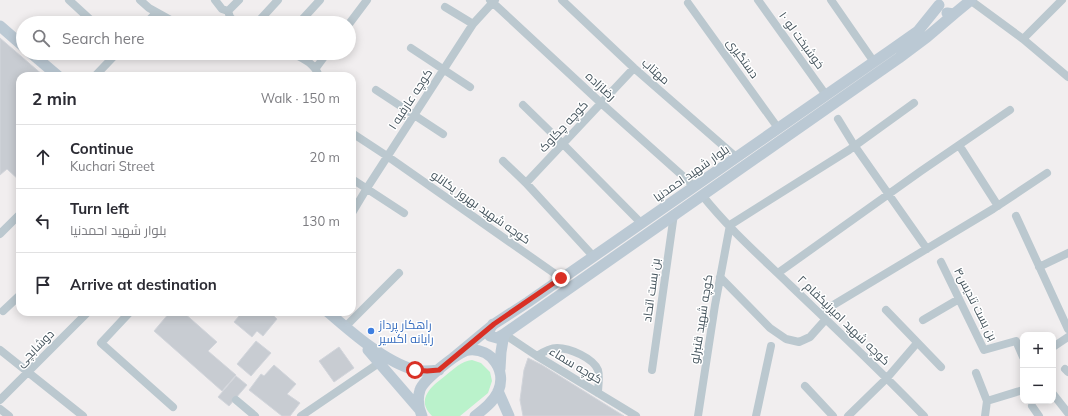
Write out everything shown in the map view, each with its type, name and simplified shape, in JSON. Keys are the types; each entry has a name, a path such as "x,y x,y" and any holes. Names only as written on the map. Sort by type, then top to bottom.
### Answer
{"main road":[{"name":"بلوار شهید احمدنیا","path":"504,334 899,58 927,37 971,0"},
{"name":"بلوار شهید احمدنیا","path":"421,413 418,399 420,388 494,324 874,62 918,30 938,2"},
{"path":"938,2 941,9 948,14 954,14"},
{"path":"0,26 16,40"},
{"path":"39,60 53,72"},
{"path":"333,316 381,354 402,365 415,370 439,370"},
{"path":"494,324 488,332 490,336 497,338 504,334"},
{"path":"354,334 421,413"},
{"path":"475,416 490,403 498,391 501,382 501,352 504,334"},
{"path":"453,358 464,351 471,350 484,352 493,359 500,369"},
{"path":"498,391 509,416"}],"street":[{"path":"69,0 86,16"},
{"path":"140,0 162,16"},
{"path":"215,0 222,9 228,11 230,16"},
{"path":"228,11 239,0"},
{"path":"263,16 278,0"},
{"path":"305,16 320,0"},
{"path":"355,16 368,0"},
{"name":"مهتاب","path":"562,0 634,68 736,157"},
{"name":"خوشبخت لو ۱۰","path":"758,0 826,95"},
{"path":"831,0 874,62"},
{"path":"971,0 1068,77"},
{"path":"1023,40 1062,0"},
{"name":"کوچه عارفیه ۱","path":"356,206 473,24 493,1"},
{"name":"رضازاده","path":"493,1 601,103 694,186"},
{"name":"دستگیری","path":"688,3 778,128"},
{"path":"445,7 473,24"},
{"path":"153,16 156,13"},
{"path":"411,48 470,87"},
{"path":"99,72 110,60"},
{"path":"307,60 317,72 324,60"},
{"name":"کوچه چکاوک","path":"526,183 634,68"},
{"path":"376,90 444,134"},
{"path":"730,225 854,145 914,103"},
{"path":"523,105 641,223"},
{"path":"778,273 1010,110"},
{"path":"838,119 888,195 927,249"},
{"name":"کوچه شهید بهروز یکانلو","path":"356,136 388,156 561,278"},
{"path":"959,145 998,206"},
{"path":"503,161 526,183 593,256"},
{"path":"820,313 998,206 1047,172"},
{"path":"356,181 404,213"},
{"name":"کوچه شهید امیرنیکفام ۲","path":"702,195 712,208 745,242 887,378 924,416"},
{"name":"بن بست اتحاد","path":"652,370 674,214"},
{"path":"1016,216 1068,329"},
{"path":"0,234 16,218"},
{"name":"کوچه شهید قنبرلو","path":"698,416 720,277 730,225"},
{"path":"1039,267 1068,253"},
{"name":"بن بست تندیس۴","path":"941,262 984,350 1016,341 1020,350"},
{"path":"345,327 399,273"},
{"path":"720,277 770,328 786,339 799,342 810,337 826,319"},
{"path":"3,311 16,299"},
{"path":"923,320 959,299"},
{"path":"886,310 941,367"},
{"name":"دوشابچی","path":"0,400 84,316"},
{"path":"126,316 101,343 173,407"},
{"name":"کوچه سماء","path":"504,334 537,356 636,416"},
{"path":"1056,345 1068,337"},
{"path":"848,416 887,378 917,343"},
{"path":"756,416 771,346"},
{"path":"537,356 547,350 557,348 572,350 590,360 598,370 598,393"},
{"path":"0,350 83,416"},
{"path":"301,416 379,363"},
{"path":"976,374 987,401 985,416"},
{"path":"805,386 833,416"},
{"path":"987,401 1020,391"},
{"path":"1056,398 1068,413"},
{"path":"236,400 255,416"},
{"path":"1032,406 1039,416"},
{"path":"0,409 9,416"}],"green space":[{"path":"472,360 481,363 490,372 492,381 488,393 460,416 432,416 427,410 425,404 427,393 435,384 458,366 464,362"}],"building":[{"path":"0,38 16,52 16,60 25,60 39,72 16,72 16,177 7,169 0,175"},
{"path":"167,316 188,316 217,342 208,351 236,375 222,391 154,331"},
{"path":"239,316 274,316 277,319 263,336 257,331 252,337 234,322"},
{"path":"256,341 271,353 251,376 237,364"},
{"path":"339,347 354,368 334,382 319,361"},
{"path":"528,358 542,365 624,416 523,416 520,400 524,370"},
{"path":"274,365 296,384 287,394 300,403 290,416 282,416 249,390 261,374 264,376"},
{"path":"236,376 247,385 229,406 218,397"}],"place":[{"name":"راهکار پرداز رایانه اکسیر","path":"371,331"}],"route":[{"path":"415,370 439,370 494,324 561,278"}]}
